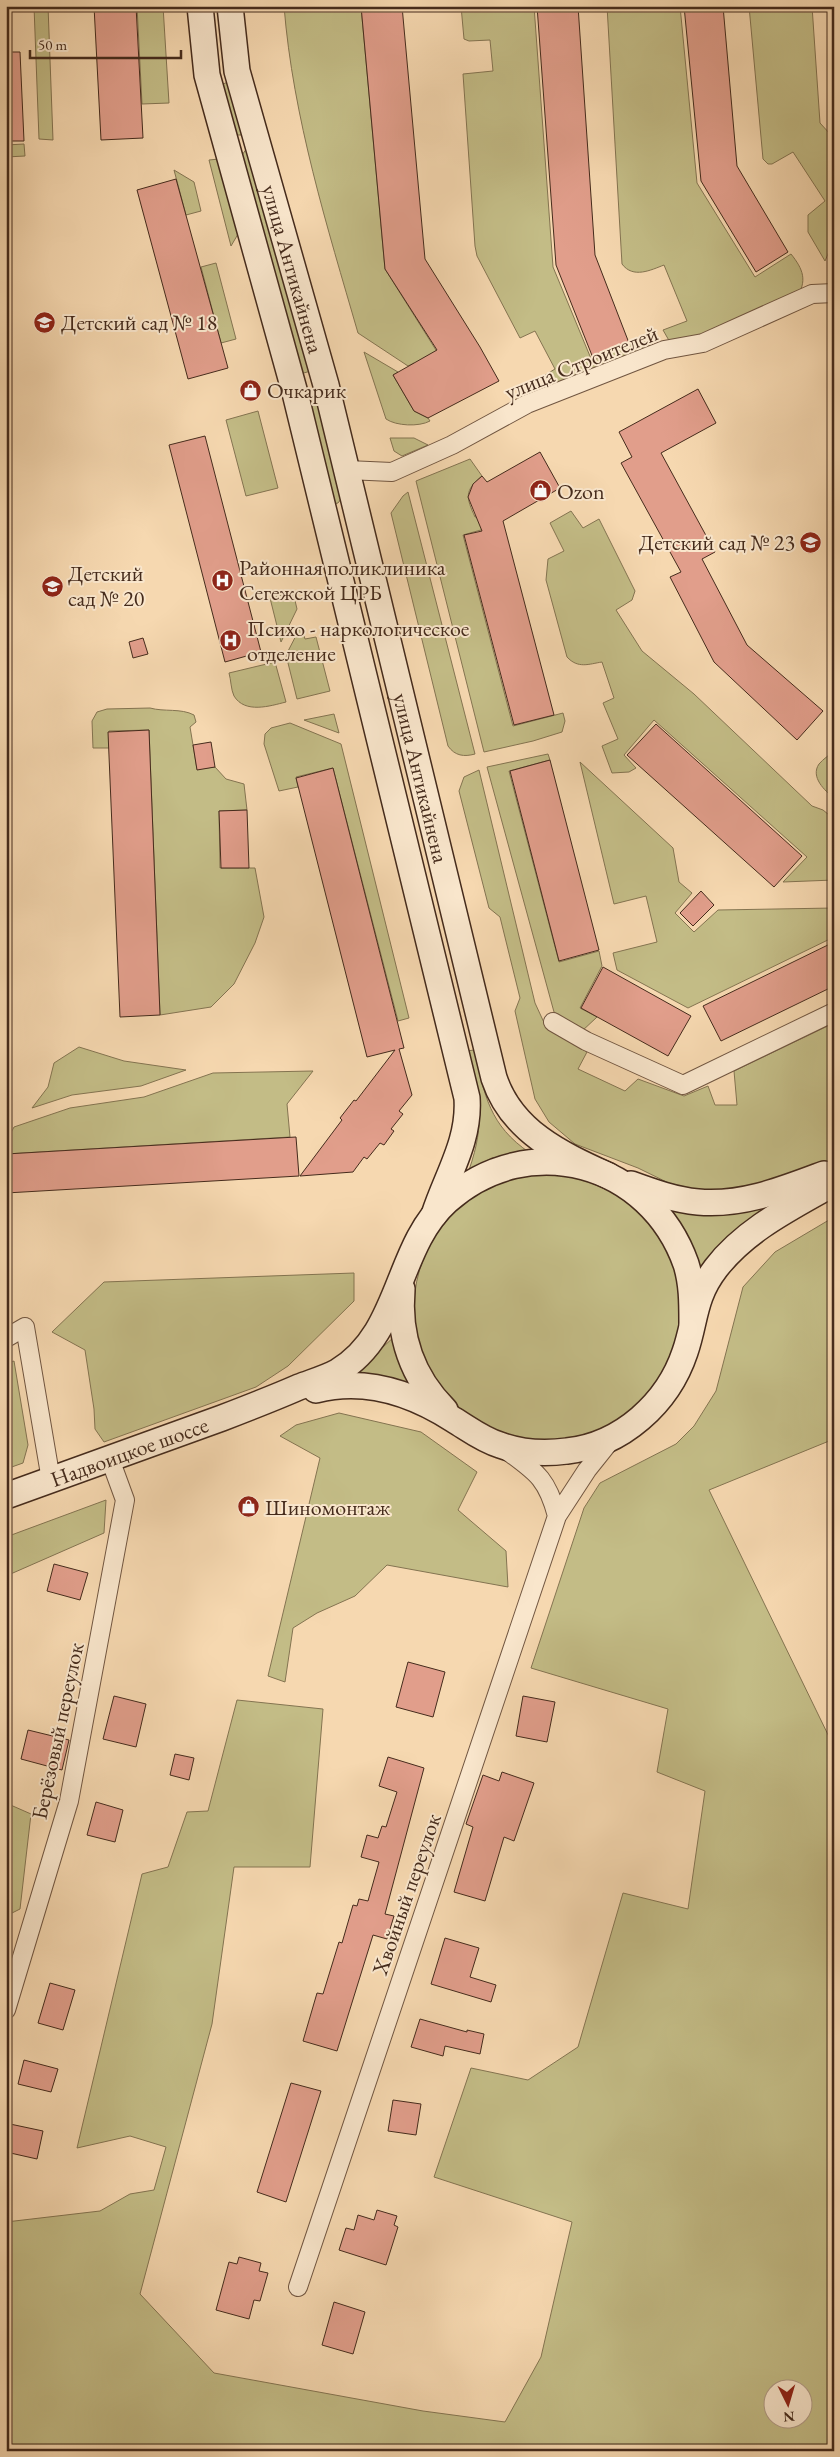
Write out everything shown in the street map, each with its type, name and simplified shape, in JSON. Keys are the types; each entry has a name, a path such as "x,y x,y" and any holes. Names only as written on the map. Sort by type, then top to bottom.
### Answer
{"street":[{"name":"улица Антикайнена","path":"200,6 207,75 286,358 328,521 466,1098 466,1128 463,1143 434,1215"},
{"name":"улица Антикайнена","path":"230,6 237,71 326,385 483,1036 498,1091 515,1117 546,1144 564,1155 613,1178"},
{"name":"улица Строителей","path":"347,470 392,472 452,445 527,404 664,350 703,343 812,294 834,293"},
{"path":"328,521 358,514"},
{"path":"553,1022 586,1041 683,1085 834,1012"},
{"path":"253,1406 336,1372 352,1362 379,1332 391,1309 419,1238 434,1215 446,1202 474,1181 498,1170 524,1164 559,1162 576,1165 671,1197 696,1202 717,1203 780,1191 834,1170"},
{"path":"613,1178 640,1195 660,1216 676,1240 687,1266 692,1294 692,1323"},
{"path":"500,1445 538,1452 569,1451 592,1446 613,1437 638,1421 658,1401 674,1378 682,1360 696,1303 704,1284 731,1250 757,1228 834,1183"},
{"path":"408,1263 402,1291 402,1320 407,1348 417,1374 433,1398 453,1419"},
{"path":"6,1338 25,1328 51,1480"},
{"path":"253,1406 337,1384 372,1386 404,1393 453,1419 476,1434 500,1445 539,1474 552,1495 557,1516"},
{"name":"Надвоицкое шоссе","path":"6,1496 253,1406"},
{"name":"Хвойный переулок","path":"298,2287 557,1516 587,1470 613,1437"},
{"name":"Берёзовый переулок","path":"6,2010 71,1791 125,1500 110,1459"}],"shaded area":[{"path":"34,6 48,6 53,140 39,139"},
{"path":"137,6 163,6 169,103 142,104"},
{"path":"284,6 361,6 385,269 446,366 424,379 414,363 408,366 358,333 323,212 303,130 288,48"},
{"path":"461,6 534,6 553,267 592,361 649,335 651,351 548,389 540,378 555,369 535,331 520,338 477,256 463,74 493,71 490,40 469,41 464,39"},
{"path":"607,6 680,6 697,183 755,277 791,254 799,265 803,281 796,298 723,328 671,344 663,330 687,321 664,265 648,271 637,272 626,269 622,264"},
{"path":"749,6 812,6 820,123 831,135 834,157 834,240 825,261 808,232 808,215 825,201 793,152 772,164 768,164 763,159"},
{"path":"230,81 242,135 236,135 221,85"},
{"path":"24,144 25,156 6,157 6,145"},
{"path":"247,148 311,371 300,374 242,155"},
{"path":"219,159 241,229 231,246 209,160"},
{"path":"174,170 194,182 201,211 186,215"},
{"path":"216,263 236,339 221,343 201,267"},
{"path":"364,352 398,372 393,375 414,411 430,421 408,425 386,419"},
{"path":"318,403 341,499 338,503 333,504 308,406"},
{"path":"258,411 278,488 246,496 226,420"},
{"path":"390,438 414,438 428,445 402,456 394,451"},
{"path":"470,459 482,476 470,490 468,495 470,504 475,517 483,516 488,528 463,535 513,726 563,713 565,721 562,732 533,741 484,752 416,481"},
{"path":"408,492 475,754 460,755 448,746 391,513"},
{"path":"571,511 583,528 599,519 635,591 632,600 616,610 642,651 694,694 812,806 823,810 834,819 834,880 783,882 807,857 654,720 624,755 636,768 629,772 612,773 602,746 618,739 603,703 614,698 602,662 579,664 567,657 546,580 548,559 564,551 550,523"},
{"path":"293,592 297,609 281,642 270,598"},
{"path":"301,626 305,639 316,637 330,691 297,699 286,655"},
{"path":"275,662 286,702 251,707 239,702 233,694 229,673"},
{"path":"150,708 194,715 196,722 190,727 197,769 215,767 226,779 244,784 247,810 219,811 220,868 255,868 264,917 255,943 234,984 211,1007 160,1015 149,730 109,731 109,748 93,748 92,721 97,712 107,709"},
{"path":"334,714 339,733 304,720"},
{"path":"290,723 341,744 409,1018 398,1021 333,768 296,777 298,787 279,791 264,744 265,734 271,728"},
{"path":"834,750 834,798 823,788 816,774 819,764"},
{"path":"548,754 550,760 509,771 559,962 599,951 602,966 580,1008 597,1017 581,1032 554,1012 487,767"},
{"path":"580,762 673,848 679,882 692,893 675,913 694,932 718,910 834,908 834,937 688,1008 617,970 613,953 657,942 646,896 614,904"},
{"path":"479,770 535,1003 547,1029 587,1052 578,1069 625,1091 638,1079 684,1096 708,1086 715,1105 737,1105 734,1071 834,1023 834,1166 773,1191 687,1192 638,1168 575,1144 549,1122 535,1099 515,1011 520,998 500,917 489,908 459,791 464,777"},
{"path":"79,1047 124,1061 186,1070 141,1086 72,1095 32,1108 48,1087 54,1063"},
{"path":"474,1050 486,1095 497,1120 516,1142 530,1153 492,1158 469,1170 478,1138 479,1124 475,1083 467,1051"},
{"path":"313,1071 287,1104 290,1137 6,1154 6,1142 14,1127 70,1108 144,1097 213,1073"},
{"path":"548,1174 574,1177 599,1184 633,1204 643,1213 652,1223 672,1257 679,1282 682,1308 679,1334 672,1359 652,1393 643,1403 633,1412 599,1432 574,1439 548,1442 522,1439 497,1432 463,1412 453,1403 444,1393 424,1359 417,1334 414,1308 417,1282 424,1257 444,1223 453,1213 463,1204 497,1184 522,1177"},
{"path":"802,1186 696,1283 662,1199"},
{"path":"834,1217 834,1439 709,1490 834,1747 834,2451 6,2451 6,2222 100,2211 130,2194 154,2190 166,2147 130,2136 77,2148 142,1874 168,1867 187,1812 208,1811 237,1700 323,1709 310,1867 234,1867 212,2024 140,2294 214,2373 423,2411 505,2422 541,2357 572,2222 434,2177 471,2068 528,2080 578,2047 623,1893 688,1909 705,1791 657,1772 668,1709 531,1668 584,1508 600,1483 676,1444 694,1426 716,1391 743,1287 775,1252"},
{"path":"354,1273 354,1301 288,1366 256,1387 104,1442 95,1429 94,1409 85,1350 52,1332 104,1282"},
{"path":"396,1335 414,1383 346,1376 369,1360"},
{"path":"14,1361 28,1445 23,1463 6,1469 6,1364"},
{"path":"339,1413 421,1432 477,1472 458,1510 506,1551 508,1587 387,1565 355,1596 317,1613 293,1628 285,1682 268,1676 320,1458 280,1436 296,1425"},
{"path":"106,1500 104,1533 6,1576 6,1537"},
{"path":"6,1803 31,1814 20,1909 6,1916"}],"building":[{"path":"94,6 136,6 143,138 101,140"},
{"path":"361,6 402,6 425,259 499,381 428,418 414,411 393,375 437,350 385,269"},
{"path":"537,6 578,6 595,255 629,343 593,358 556,265"},
{"path":"684,6 723,6 737,166 788,252 756,272 701,181"},
{"path":"6,52 20,52 24,141 6,141"},
{"path":"176,179 228,368 188,379 137,190"},
{"path":"698,389 716,423 661,453 715,552 702,559 747,645 823,711 797,740 714,662 670,577 681,572 621,463 632,457 619,432"},
{"name":"Районная поликлиника Сегежской ЦРБ","path":"205,436 261,652 225,662 169,445"},
{"path":"540,452 560,488 503,521 554,715 514,725 464,535 482,531 468,497 473,484 482,476 487,482"},
{"path":"143,638 148,654 133,658 129,642"},
{"path":"656,724 802,856 774,887 627,755"},
{"path":"149,730 160,1015 120,1017 108,732"},
{"path":"211,742 215,767 197,770 193,745"},
{"path":"550,760 599,950 559,961 510,771"},
{"path":"333,768 404,1048 399,1049 412,1095 399,1111 403,1114 391,1129 394,1131 384,1145 380,1143 367,1159 364,1157 353,1172 300,1176 342,1120 340,1118 354,1100 356,1101 395,1050 367,1057 296,778"},
{"path":"247,810 249,868 221,868 219,811"},
{"path":"701,891 714,905 693,926 680,913"},
{"path":"834,942 834,986 721,1041 703,1006"},
{"path":"603,967 691,1016 668,1056 581,1008"},
{"path":"296,1137 299,1176 6,1193 6,1154"},
{"path":"54,1564 88,1573 80,1600 47,1591"},
{"path":"408,1662 445,1672 433,1717 396,1707"},
{"path":"114,1696 146,1704 136,1747 103,1739"},
{"path":"523,1696 555,1702 547,1742 516,1736"},
{"path":"28,1730 69,1740 62,1770 21,1759"},
{"path":"175,1754 194,1758 189,1780 170,1775"},
{"path":"388,1757 424,1768 385,1914 394,1916 387,1939 373,1935 337,2051 303,2041 317,1993 323,1994 339,1942 342,1943 353,1905 357,1906 359,1899 368,1901 379,1862 361,1857 367,1835 378,1838 382,1826 386,1827 397,1792 379,1786"},
{"path":"502,1772 534,1783 514,1841 504,1837 485,1901 454,1892 473,1827 466,1824 483,1775 499,1781"},
{"path":"96,1802 123,1810 115,1842 87,1835"},
{"path":"445,1938 479,1948 470,1977 496,1985 491,2002 431,1984"},
{"path":"50,1983 75,1990 63,2030 38,2023"},
{"path":"420,2019 467,2032 467,2030 484,2034 480,2054 445,2046 443,2056 411,2047"},
{"path":"24,2060 58,2069 51,2092 18,2084"},
{"path":"291,2083 321,2091 286,2202 257,2192"},
{"path":"393,2100 421,2104 416,2135 388,2131"},
{"path":"10,2124 43,2131 37,2159 6,2152"},
{"path":"377,2210 397,2216 394,2225 398,2227 386,2265 339,2250 346,2228 354,2230 358,2215 374,2220"},
{"path":"239,2257 261,2263 259,2271 268,2273 260,2301 254,2300 249,2319 216,2310 229,2262 237,2264"},
{"path":"334,2302 365,2312 353,2354 322,2345"}],"place":[{"name":"Детский сад № 18","path":"45,322"},
{"name":"Очкарик","path":"251,390"},
{"name":"Ozon","path":"541,491"},
{"name":"Детский сад № 23","path":"811,542"},
{"name":"Районная поликлиника Сегежской ЦРБ","path":"223,580"},
{"name":"Детский сад № 20","path":"52,586"},
{"name":"Психо - наркологическое отделение","path":"231,641"},
{"name":"Шиномонтаж","path":"249,1507"}]}
